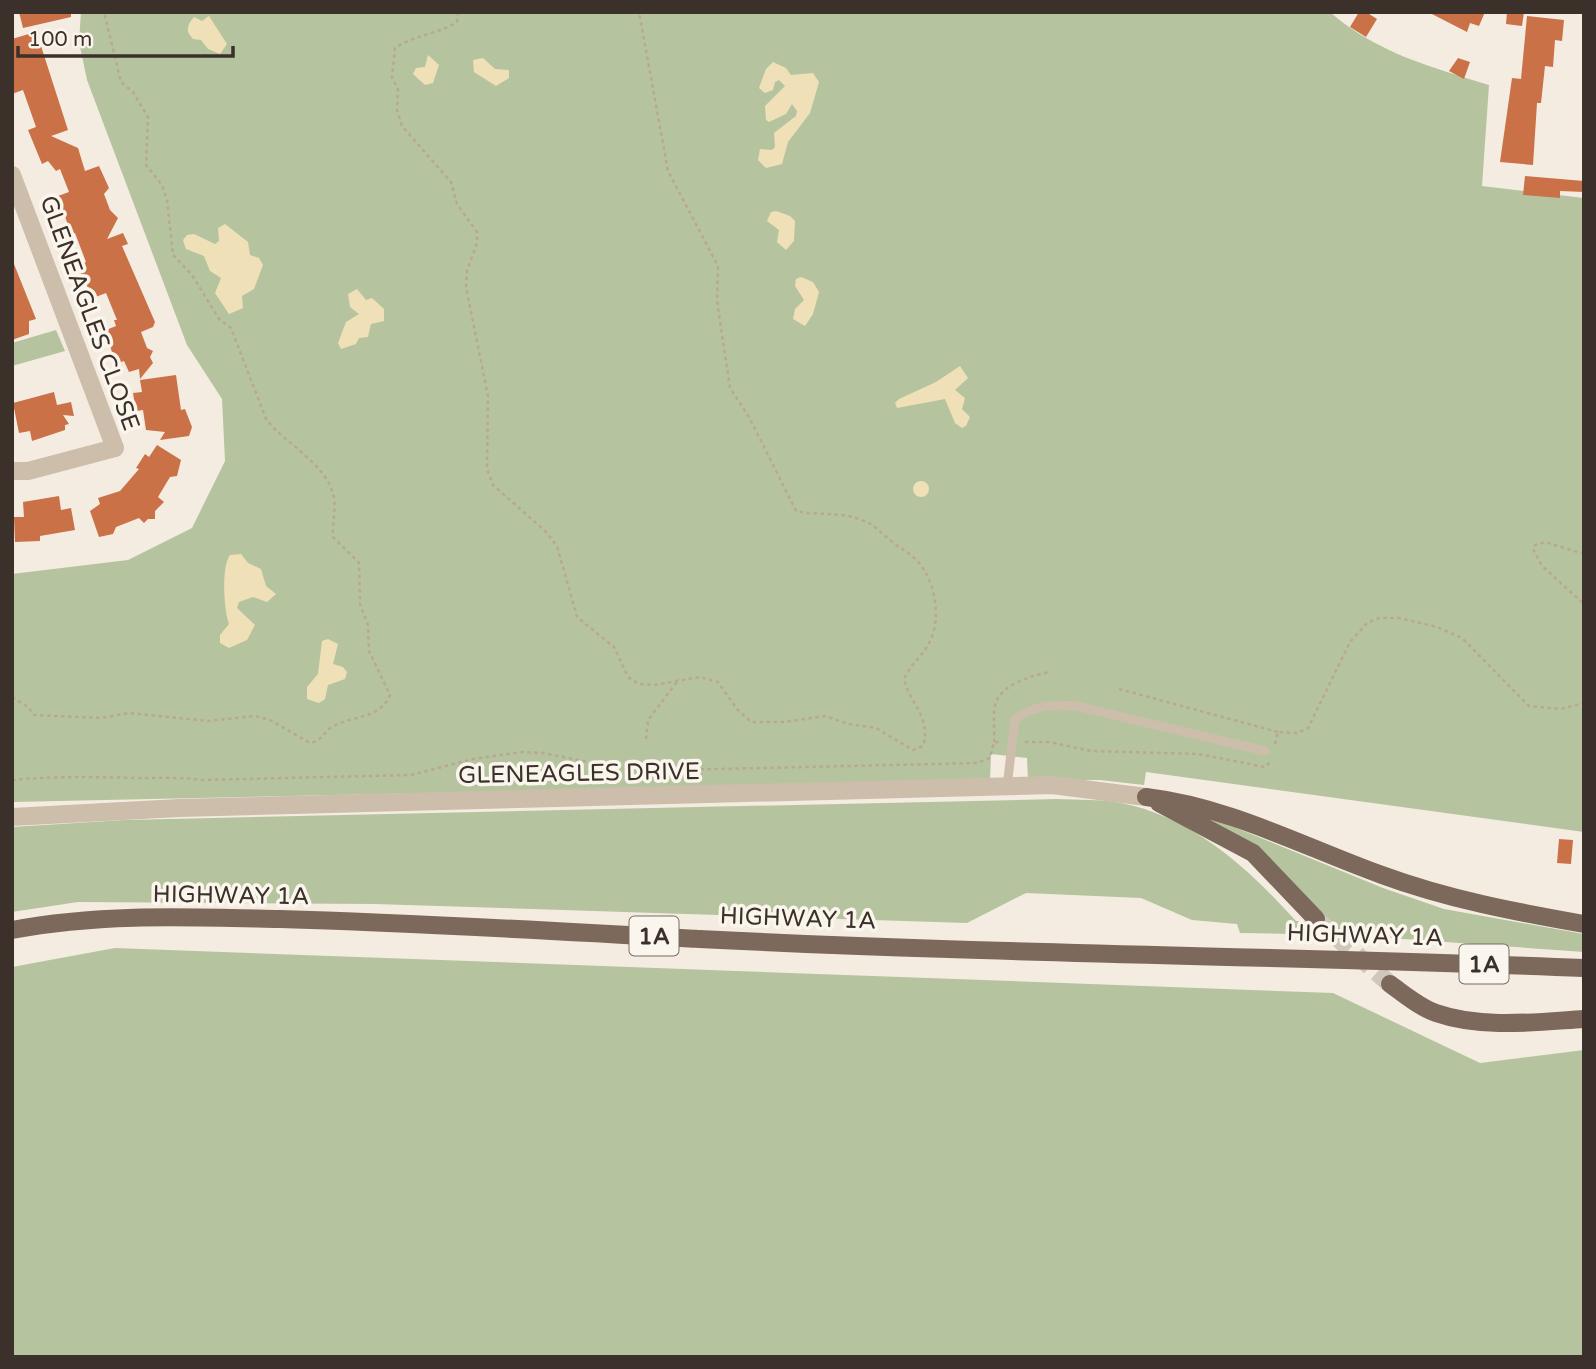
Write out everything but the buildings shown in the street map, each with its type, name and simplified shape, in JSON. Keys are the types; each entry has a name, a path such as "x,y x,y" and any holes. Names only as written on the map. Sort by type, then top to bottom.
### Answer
{"main road":[{"path":"1146,797 1253,853 1316,919"},
{"path":"1146,797 1183,801 1280,833 1438,894 1584,924"},
{"name":"HIGHWAY 1A","path":"12,930 51,922 124,918 226,918 390,922 744,941 1584,968"},
{"path":"1390,984 1435,1012 1466,1020 1527,1022 1584,1019"}],"street":[{"name":"GLENEAGLES CLOSE","path":"12,175 115,448 28,471 12,471"},
{"name":"GLENEAGLES DRIVE","path":"12,817 179,808 1052,785 1146,797"}],"lane":[{"path":"1007,787 1010,743 1015,719 1032,708 1050,704 1076,706 1265,751"}],"path":[{"path":"12,697 28,707 34,715 45,717 73,715 100,718 128,713 208,720 255,716 270,720 310,743 318,741 330,728 382,708 390,695 369,651 368,625 360,604 359,563 333,537 333,495 305,456 275,431 266,419 231,328 219,319 192,275 173,254 167,200 162,186 146,165 148,117 133,92 121,82 104,12"},
{"path":"457,12 457,22 449,27 433,30 395,48 392,78 398,89 397,110 402,126 451,182 457,204 477,232 477,243 467,271 466,287 488,396 487,469 493,485 545,531 557,546 577,617 614,647 628,677 639,684 654,685 700,677 719,682 737,709 751,722 784,722 825,716 848,724 876,728 913,750 923,746 927,734 925,721 914,704 904,679 909,667 931,640 936,620 935,598 920,564 880,530 850,517 796,511 750,417 730,388 717,301 718,266 668,171 639,12"},
{"path":"1584,554 1545,542 1535,544 1532,549 1536,560 1584,604"},
{"path":"1119,689 1278,732 1297,733 1308,728 1350,642 1367,622 1379,618 1399,618 1437,627 1462,638 1529,706 1561,709 1584,703"},
{"path":"12,780 95,775 155,778 174,776 202,780 373,778 411,775 473,759 522,752 543,753 632,771 977,763 990,758 995,742 996,701 1007,689 1034,675 1050,672"},
{"path":"646,739 648,720 679,679"},
{"path":"995,742 1049,742 1091,751 1199,754 1268,767 1278,732"}],"green space":[{"path":"81,12 1330,12 1367,38 1405,57 1489,85 1482,186 1584,198 1584,832 1146,772 1144,785 1100,780 1028,780 1027,758 991,754 990,781 12,802 12,574 128,560 192,528 225,461 222,399 187,345 87,80 79,42"},
{"path":"56,330 65,351 12,366 12,343"},
{"path":"1057,799 1121,803 1172,820 1196,833 1239,865 1296,921 1327,921 1291,884 1202,819 1207,816 1383,888 1444,909 1584,934 1584,952 1348,935 1240,933 1237,924 1192,920 1141,898 1026,893 967,923 375,904 78,902 12,912 12,827 125,820"},
{"path":"115,948 1333,993 1480,1063 1584,1050 1584,1357 12,1357 12,967"}],"sand":[{"path":"209,16 227,44 220,54 208,49 201,40 193,39 188,31 188,25 194,17 202,21"},
{"path":"428,55 439,65 433,83 425,85 413,74 416,68 425,67"},
{"path":"483,58 495,69 509,70 509,78 496,86 474,72 473,60"},
{"path":"773,62 786,68 791,75 813,73 819,82 810,113 788,142 782,164 766,168 758,160 760,149 772,150 775,147 774,133 796,116 797,111 792,104 786,114 769,122 766,120 765,106 785,86 779,80 775,82 773,90 765,93 759,88 766,69"},
{"path":"776,211 795,221 794,241 786,250 777,242 779,230 767,221 771,212"},
{"path":"225,224 248,242 250,255 259,258 263,265 254,289 242,296 243,308 229,314 215,293 221,278 210,271 204,256 186,249 183,240 187,235 194,234 215,244 219,241 218,228"},
{"path":"801,277 813,282 819,292 813,314 805,326 793,319 795,309 804,300 795,286 796,279"},
{"path":"357,289 366,300 372,298 384,309 384,321 371,324 368,337 359,338 356,344 341,349 338,343 346,322 359,314 350,307 348,294"},
{"path":"960,366 968,378 955,390 965,398 962,409 970,417 966,426 962,428 955,423 945,399 897,408 895,403 899,399 936,382"},
{"path":"921,481 927,483 927,495 921,497 915,495 913,489 915,483"},
{"path":"241,554 248,563 261,569 266,586 276,594 267,602 253,597 239,602 237,608 255,625 247,640 229,648 220,643 220,635 229,624 225,600 225,569 230,555"},
{"path":"328,639 338,644 333,664 343,667 347,672 345,679 328,685 325,699 319,703 307,699 307,687 318,674 322,641"}],"tunnel":[{"path":"1316,919 1390,984"}]}
